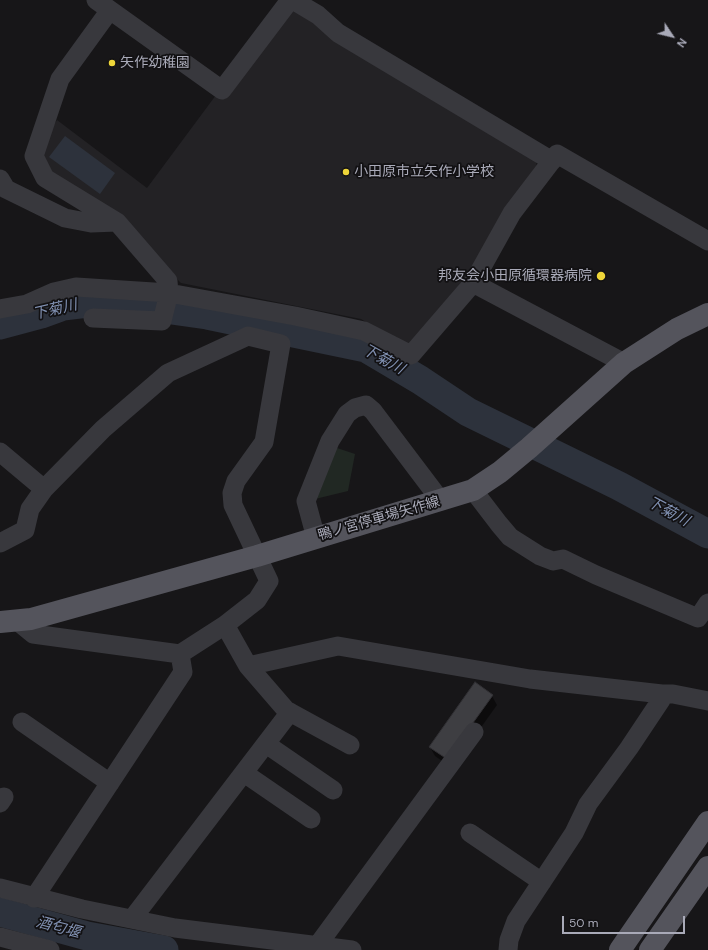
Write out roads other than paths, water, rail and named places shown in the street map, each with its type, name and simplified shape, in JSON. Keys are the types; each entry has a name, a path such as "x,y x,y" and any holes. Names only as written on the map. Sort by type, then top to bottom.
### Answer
{"main road":[{"name":"鴨ノ宮停車場矢作線","path":"8,621 31,618 257,556 473,490 500,472 535,443 624,363 677,329 708,314"},
{"path":"620,950 708,822"},
{"path":"650,950 708,867"}],"street":[{"path":"166,306 168,281 117,222 45,178 34,156 60,79 103,5 222,90 292,0 318,15 338,33 552,161"},
{"path":"0,309 27,304 54,292 76,287 166,306 295,316 364,331 411,355 473,283 512,213 557,154 708,242"},
{"path":"0,179 6,189 65,218 91,223 117,222"},
{"path":"473,283 624,363"},
{"path":"93,318 166,306"},
{"path":"0,543 25,530 30,509 44,489 103,429 168,373 248,336 281,344 264,442 236,481 232,493 233,505 269,581 257,600 225,625 180,654 33,634 8,621"},
{"path":"316,538 306,501 330,441 347,414 355,408 366,405 373,411 441,501"},
{"path":"0,452 44,489"},
{"path":"473,490 510,537 540,556 553,561 563,559 596,575 698,618 708,603"},
{"path":"225,625 248,666 286,710 350,746"},
{"path":"248,666 338,646 530,679 673,694 708,701"},
{"path":"34,898 183,672 180,654"},
{"path":"508,950 509,940 516,921 574,833 588,804 629,748 661,700 662,694"},
{"path":"132,919 290,712"},
{"path":"22,722 110,784"},
{"path":"317,946 474,732"},
{"path":"266,744 332,790"},
{"path":"244,773 311,819"},
{"path":"470,833 542,882"},
{"path":"0,888 34,898 82,909 175,928 352,950"},
{"path":"0,937 50,950"}],"waterway":[{"name":"下菊川","path":"0,325 41,314 63,306 88,303 150,307 207,315 366,348 420,380 468,412 619,486 708,534"},
{"name":"酒匂堰","path":"0,912 87,936 164,950"}],"place":[{"name":"矢作幼稚園","path":"112,63"},
{"name":"小田原市立矢作小学校","path":"346,172"},
{"name":"邦友会小田原循環器病院","path":"601,276"}]}
